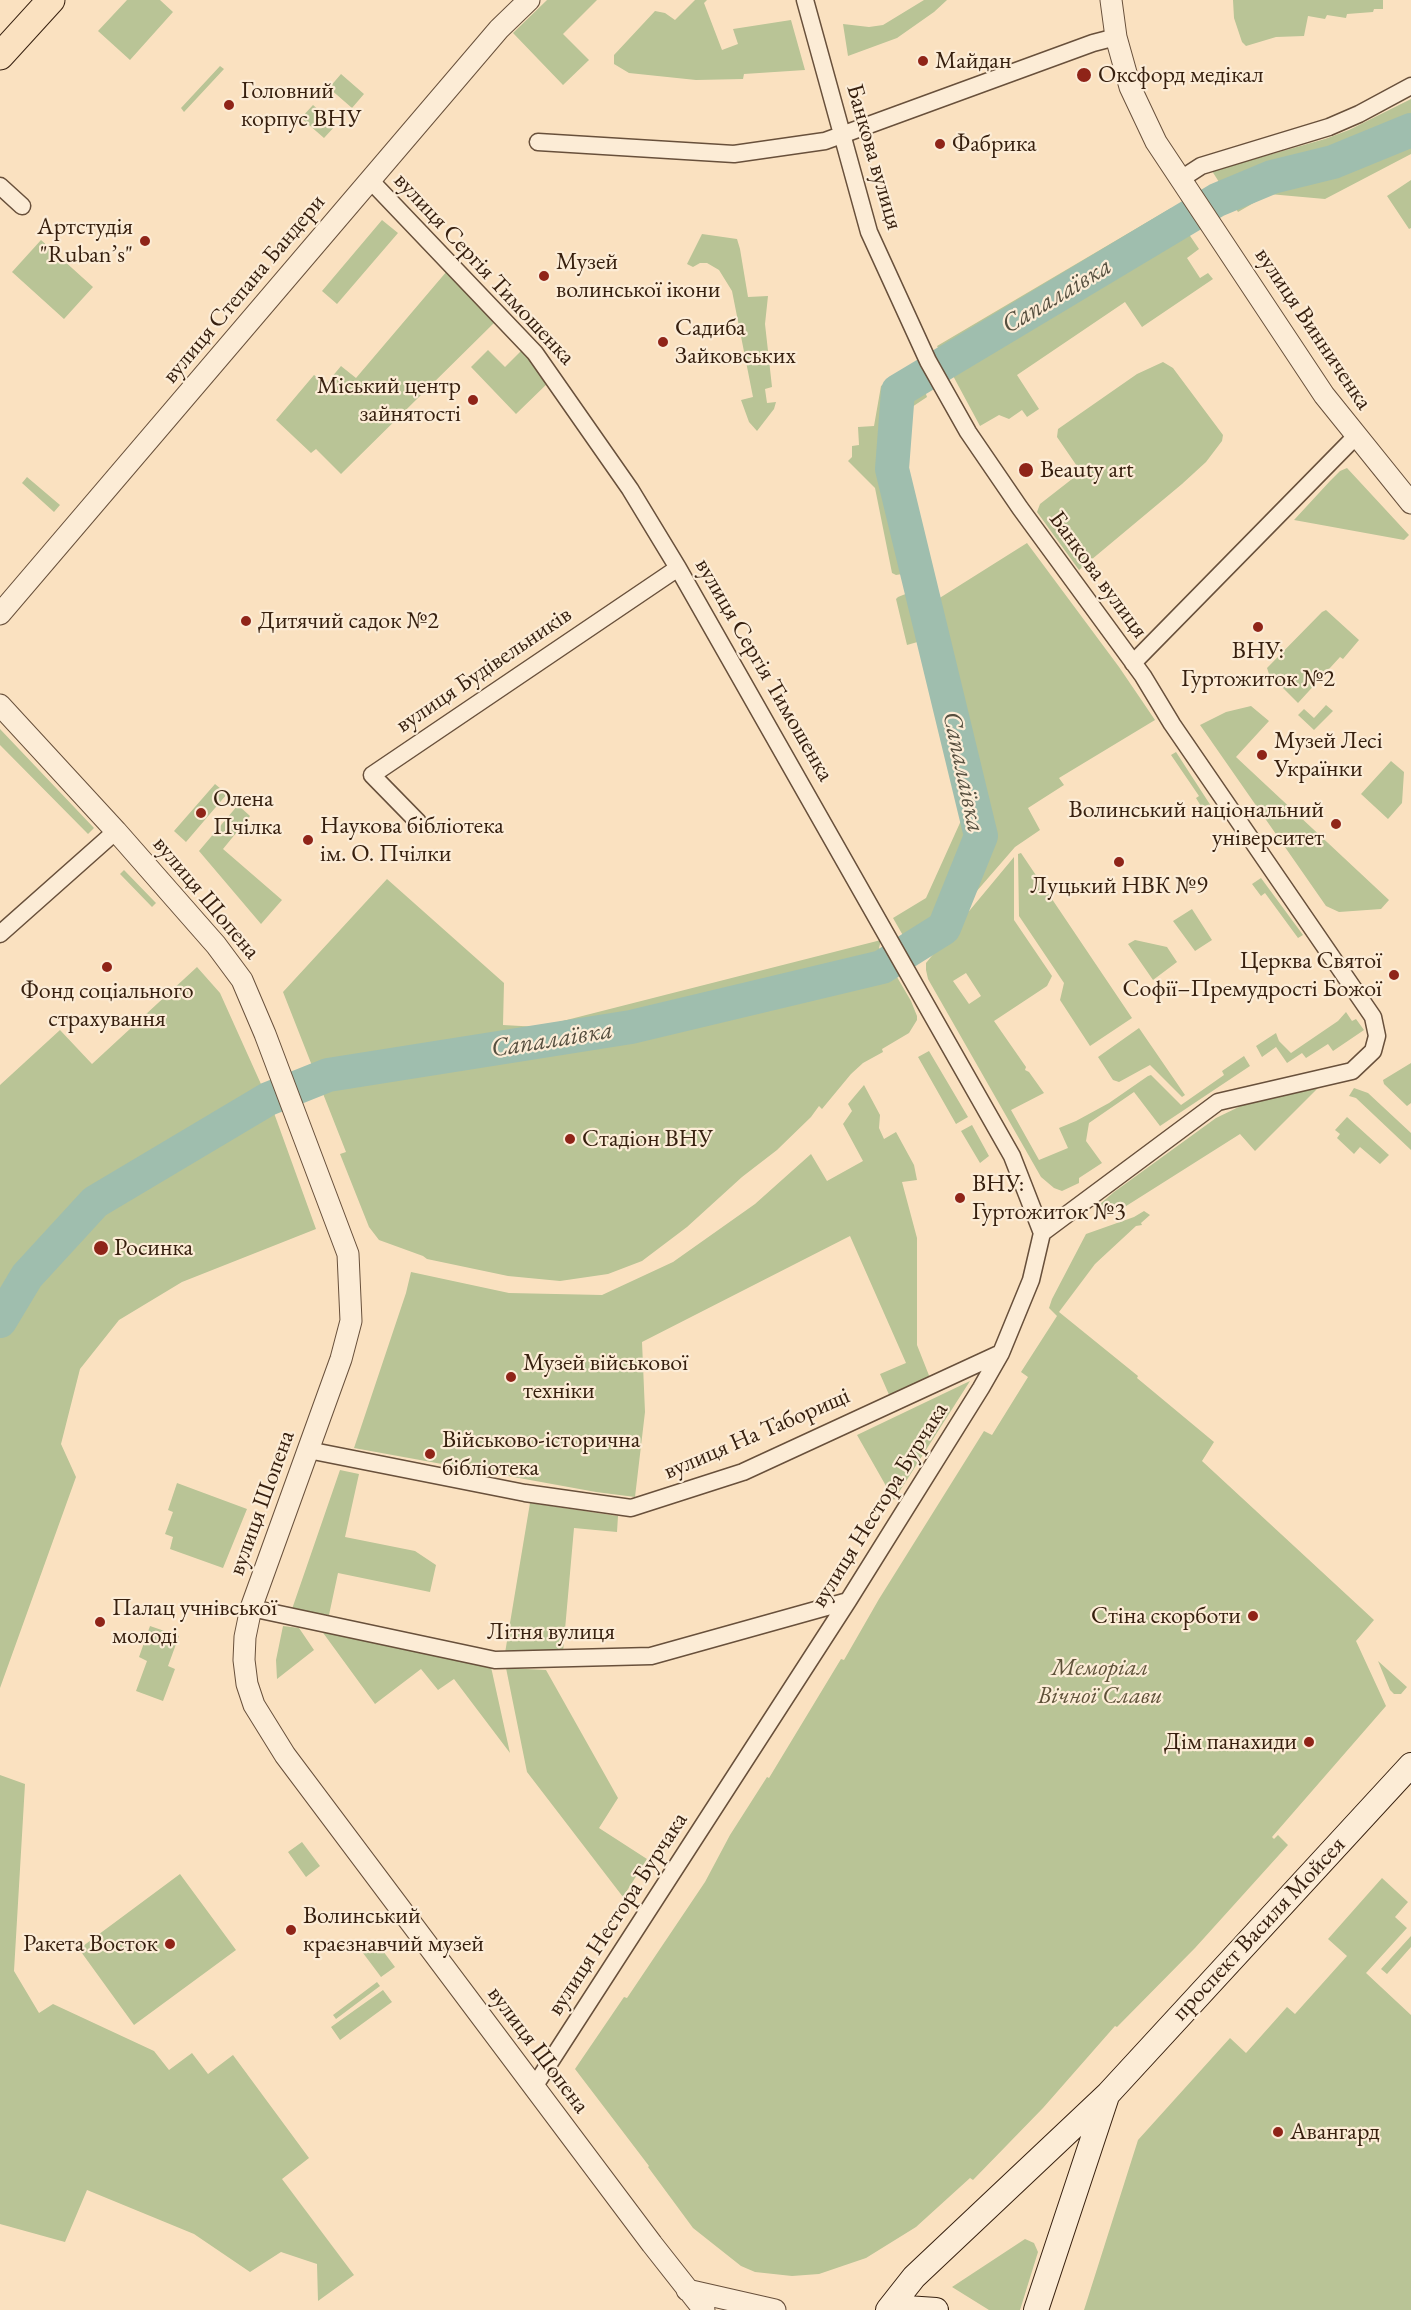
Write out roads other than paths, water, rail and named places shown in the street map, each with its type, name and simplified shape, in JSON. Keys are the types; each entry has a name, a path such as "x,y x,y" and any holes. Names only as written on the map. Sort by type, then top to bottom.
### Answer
{"main road":[{"path":"0,56 51,0"},
{"name":"проспект Василя Мойсея","path":"888,2310 914,2277 1108,2094 1411,1765"},
{"path":"1036,2310 1108,2094"},
{"path":"895,2310 906,2307 936,2310"}],"street":[{"name":"вулиця Степана Бандери","path":"0,614 499,29 529,0"},
{"name":"Банкова вулиця","path":"805,0 869,232 932,368 969,432 1020,508 1133,663 1373,1017 1377,1036 1373,1051 1352,1071 1218,1102 1042,1233"},
{"name":"вулиця Винниченка","path":"1111,0 1116,37 1130,87 1156,142 1324,395 1411,502"},
{"path":"538,142 734,154 825,141 1093,43 1116,37"},
{"path":"1186,187 1202,166 1329,127 1411,86"},
{"name":"вулиця Сергія Тимошенка","path":"370,180 535,353 630,489 678,568 1012,1156 1042,1233"},
{"path":"0,186 22,206"},
{"path":"1133,663 1356,436"},
{"name":"вулиця Будівельників","path":"418,822 372,775 678,568"},
{"name":"вулиця Шопена","path":"0,705 116,831 216,945 242,980 265,1034 348,1254 351,1321 341,1359 251,1608 245,1637 244,1660 247,1684 254,1705 261,1720 285,1755 704,2310"},
{"path":"0,934 116,831"},
{"name":"вулиця Нестора Бурчака","path":"534,2087 848,1601 1001,1353 1031,1280 1042,1233"},
{"name":"вулиця На Таборищі","path":"308,1450 525,1493 631,1508 743,1472 1001,1353"},
{"name":"Літня вулиця","path":"251,1608 495,1660 651,1656 848,1601"},
{"path":"687,2290 775,2310"}],"waterway":[{"name":"Сапалаївка","path":"0,1321 27,1276 95,1202 268,1099 328,1075 631,1027 882,967 944,928 981,836 892,469 898,391 1217,200 1272,177 1333,162 1411,130"}],"place":[{"name":"Майдан","path":"923,61"},
{"name":"Оксфорд медікал","path":"1084,75"},
{"name":"Головний корпус ВНУ","path":"229,105"},
{"name":"Фабрика","path":"940,144"},
{"name":"Артстудія \"Ruban’s\"","path":"145,241"},
{"name":"Музей волинської ікони","path":"544,276"},
{"name":"Садиба Зайковських","path":"663,342"},
{"name":"Міський центр зайнятості","path":"473,400"},
{"name":"Beauty art","path":"1026,470"},
{"name":"Дитячий садок №2","path":"246,621"},
{"name":"ВНУ: Гуртожиток №2","path":"1258,627"},
{"name":"Музей Лесі Українки","path":"1262,755"},
{"name":"Олена Пчілка","path":"201,813"},
{"name":"Волинський національний університет","path":"1336,824"},
{"name":"Наукова бібліотека ім. О. Пчілки","path":"308,840"},
{"name":"Луцький НВК №9","path":"1119,862"},
{"name":"Фонд соціального страхування","path":"107,967"},
{"name":"Церква Святої Софії–Премудрості Божої","path":"1394,975"},
{"name":"Стадіон ВНУ","path":"570,1139"},
{"name":"ВНУ: Гуртожиток №3","path":"960,1198"},
{"name":"Росинка","path":"101,1248"},
{"name":"Музей військової техніки","path":"511,1377"},
{"name":"Військово-історична бібліотека","path":"430,1454"},
{"name":"Стіна скорботи","path":"1253,1616"},
{"name":"Палац учнівської молоді","path":"100,1622"},
{"name":"Дім панахиди","path":"1309,1742"},
{"name":"Волинський краєзнавчий музей","path":"291,1930"},
{"name":"Ракета Восток","path":"170,1944"},
{"name":"Авангард","path":"1278,2132"}],"park label":[{"name":"Меморіал Вічної Слави","path":"1100,1682"}]}
